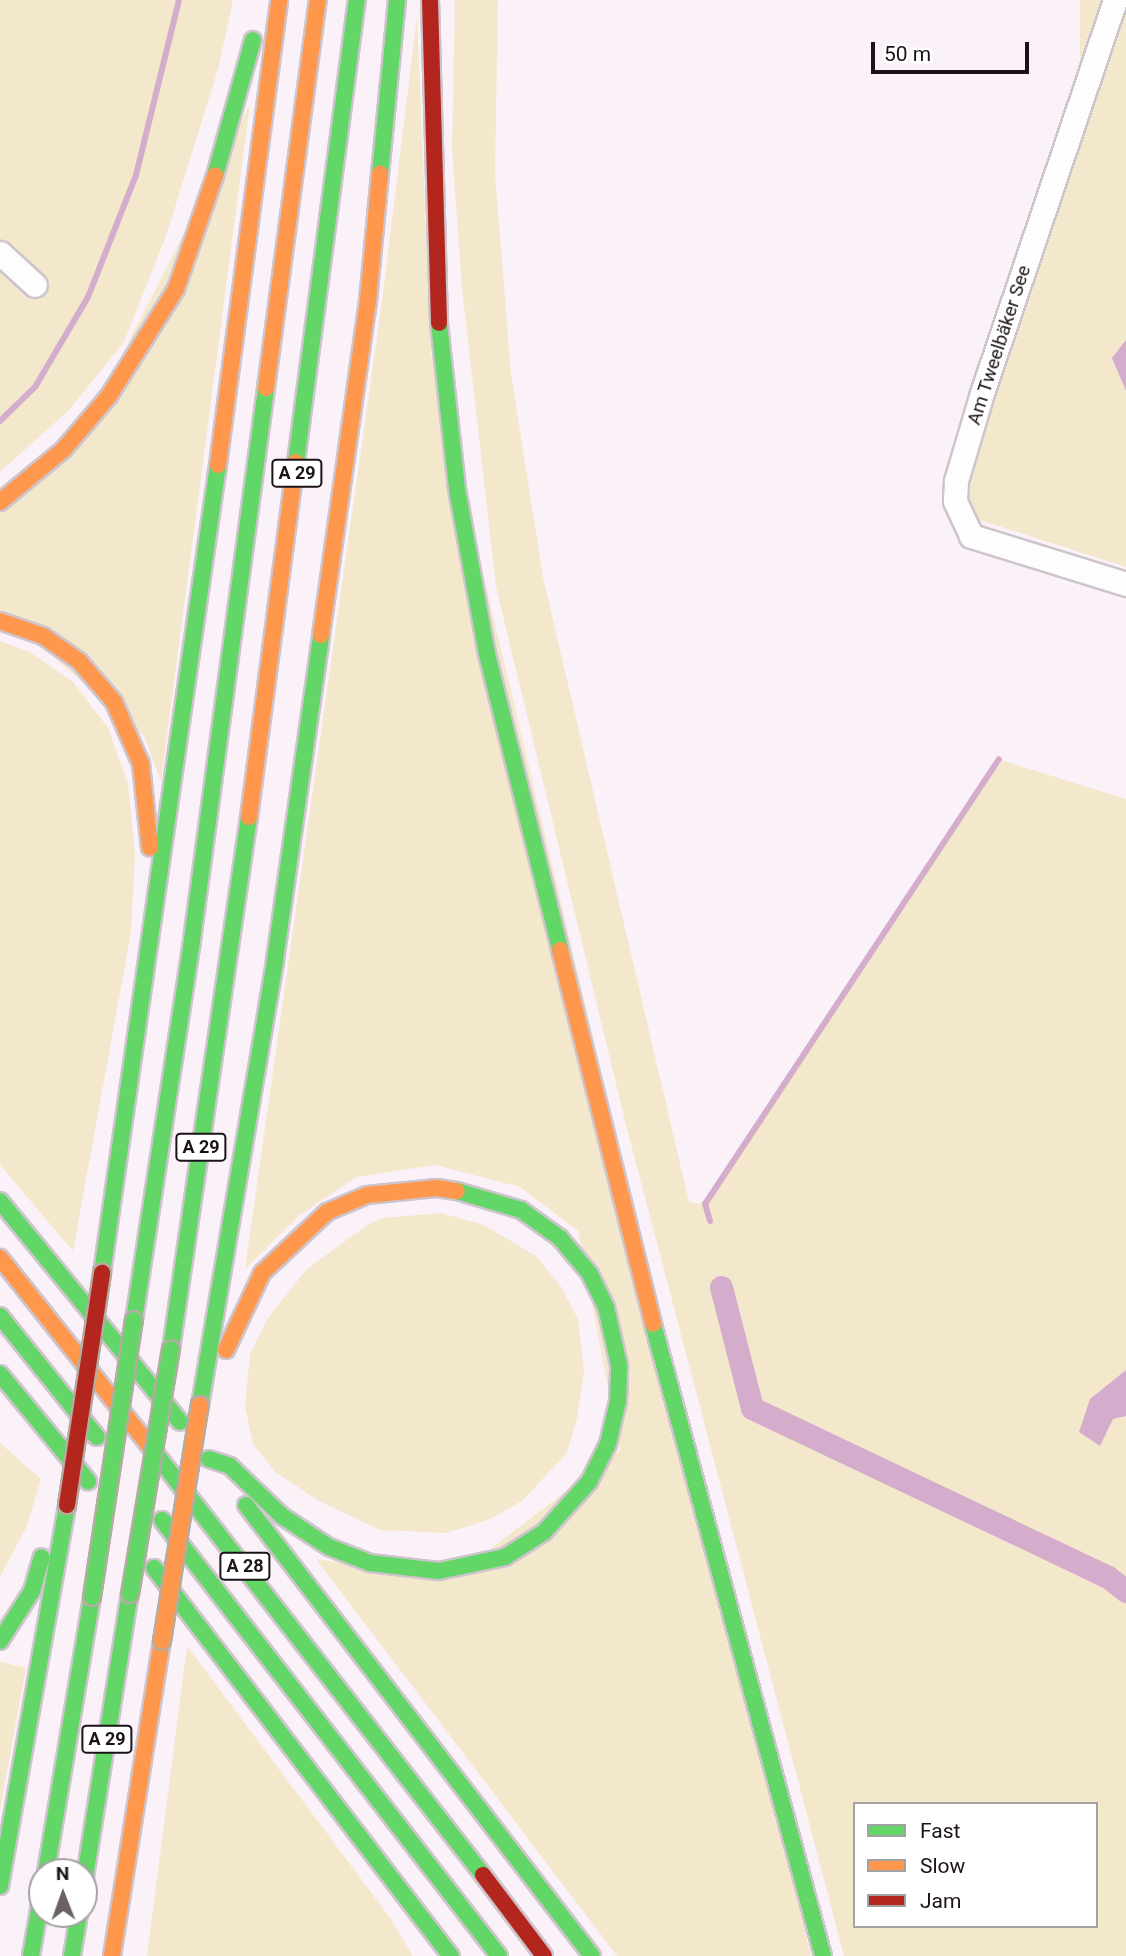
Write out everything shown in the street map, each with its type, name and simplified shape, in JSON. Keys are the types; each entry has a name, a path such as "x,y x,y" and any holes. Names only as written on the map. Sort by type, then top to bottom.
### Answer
{"highway":[{"path":"0,1886 67,1505 142,1022 279,0"},
{"name":"A 29","path":"48,1858 92,1597 194,926 318,0"},
{"name":"A 29","path":"88,1858 171,1349 236,918 358,0"},
{"path":"111,1956 284,898 368,302 397,0"},
{"path":"430,0 435,284 457,489 487,654 647,1299 823,1956"},
{"path":"0,502 64,449 109,396 176,289 214,181 260,12"},
{"path":"0,621 43,636 79,661 114,702 141,764 150,819 149,871 135,979 142,1022"},
{"path":"200,1405 211,1390 247,1297 292,1240 327,1212 367,1195 401,1189 480,1195 521,1210 560,1238 590,1274 606,1307 619,1365 618,1401 608,1444 589,1482 544,1532 505,1557 474,1565 439,1571 405,1570 329,1547 272,1508 230,1466 209,1459"},
{"path":"0,1201 209,1459 592,1956"},
{"name":"A 28","path":"0,1258 309,1646 544,1956"},
{"name":"A 28","path":"0,1316 279,1666 499,1956"},
{"path":"0,1374 71,1459 451,1956"},
{"path":"8,1413 34,1436 71,1459"},
{"path":"0,1641 32,1591 67,1505"},
{"path":"381,1862 384,1887 434,1956"},
{"path":"120,1909 123,1956"},
{"path":"31,1956 36,1928"},
{"path":"72,1956 77,1928"}],"street":[{"name":"Am Tweelbäker See","path":"1115,0 982,393 956,481 956,501 971,536 1126,584"},
{"path":"0,253 35,285"}],"shaded area":[{"path":"0,0 233,0 219,66 166,236 124,342 69,410 0,472"},
{"path":"455,0 498,0 495,174 511,374 543,577 689,1202 705,1204 1001,760 1126,799 1126,1370 1090,1399 1113,1419 1126,1416 1126,1582 1122,1579 1114,1590 1126,1600 1126,1956 844,1956 626,1125 496,587 462,288 452,149"},
{"path":"1080,0 1106,0 1106,516 1080,516"},
{"path":"1126,0 1126,340 1112,358 1126,391 1126,567 977,519 960,497 987,394"},
{"path":"417,16 431,354 811,1956 617,1956 316,1559 451,1579 620,1450 578,1231 520,1187 435,1165 357,1177 301,1214 245,1269 382,302"},
{"path":"250,104 161,782 144,736 0,610 0,513 70,457"},
{"path":"1126,340 1126,391 1112,358"},
{"path":"0,641 30,652 73,682 108,728 128,784 135,854 131,932 73,1251 0,1165"},
{"path":"441,1213 484,1225 536,1256 560,1285 578,1319 584,1371 577,1419 566,1454 522,1501 490,1519 447,1533 380,1530 319,1501 275,1472 253,1444 245,1407 250,1354 268,1318 306,1270 367,1225 383,1218"},
{"path":"1126,1370 1126,1416 1113,1419 1100,1446 1079,1432 1090,1399"},
{"path":"0,1443 41,1479 27,1526 0,1577"},
{"path":"187,1646 391,1919 413,1956 147,1956"},
{"path":"0,1663 26,1668 0,1810"}],"waterway":[{"path":"0,421 35,387 88,297 136,175 179,0"},
{"path":"710,1221 705,1204 999,759"},
{"path":"721,1287 752,1408 1108,1577 1126,1591"}],"traffic: fast":[{"path":"296,462 357,0"},
{"path":"380,174 397,0"},
{"path":"215,176 253,40"},
{"path":"439,323 457,489 487,654 560,950"},
{"path":"134,1320 192,940 266,388"},
{"path":"102,1273 218,465"},
{"path":"200,1405 275,960 321,635"},
{"path":"171,1349 249,817"},
{"path":"209,1459 230,1466 282,1516 329,1547 370,1563 439,1571 505,1557 544,1532 589,1482 608,1444 618,1401 619,1365 606,1307 590,1274 560,1238 521,1210 457,1191"},
{"path":"0,1201 180,1422"},
{"path":"0,1316 97,1437"},
{"path":"92,1597 134,1320"},
{"path":"653,1324 823,1956"},
{"path":"130,1594 171,1349"},
{"path":"0,1374 88,1481"},
{"path":"152,1449 483,1875"},
{"path":"0,1886 67,1505"},
{"path":"246,1505 592,1956"},
{"path":"162,1520 499,1956"},
{"path":"0,1641 32,1591 42,1557"},
{"path":"154,1568 451,1956"},
{"path":"88,1858 130,1594"},
{"path":"48,1858 92,1597"},
{"path":"31,1956 36,1928"},
{"path":"72,1956 77,1928"}],"traffic: slow":[{"path":"218,465 279,0"},
{"path":"266,388 318,0"},
{"path":"321,635 368,301 380,174"},
{"path":"0,502 64,449 109,396 176,289 215,176"},
{"path":"249,817 296,462"},
{"path":"0,621 43,636 79,661 114,702 141,764 150,848"},
{"path":"560,950 653,1324"},
{"path":"226,1350 262,1273 327,1212 367,1195 437,1188 457,1191"},
{"path":"0,1258 152,1449"},
{"path":"162,1641 200,1405"},
{"path":"112,1956 162,1641"}],"traffic: jam":[{"path":"430,0 439,323"},
{"path":"67,1505 102,1273"},
{"path":"483,1875 544,1956"}]}
